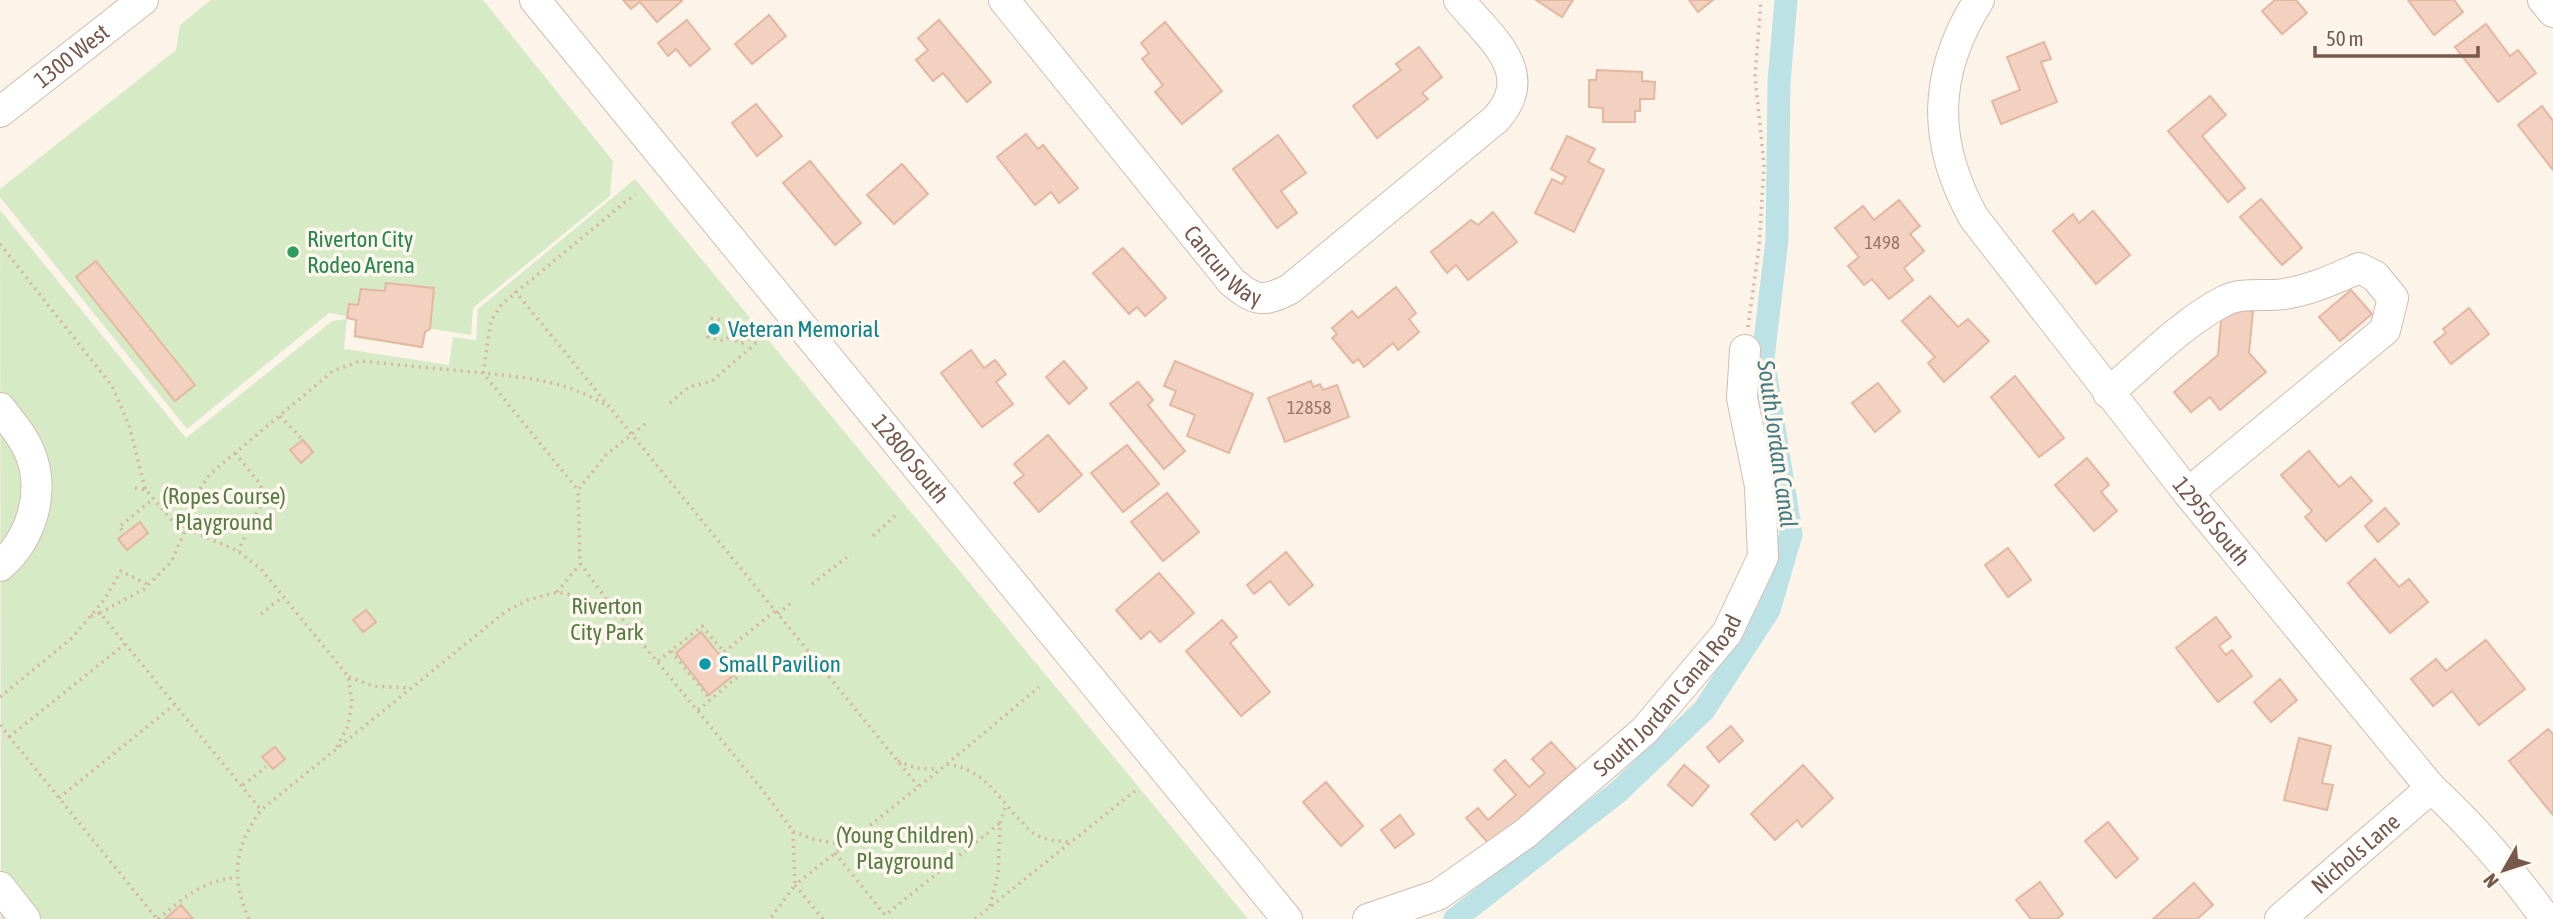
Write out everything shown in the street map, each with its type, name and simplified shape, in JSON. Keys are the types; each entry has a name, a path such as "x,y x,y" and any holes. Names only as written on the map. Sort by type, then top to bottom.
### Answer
{"street":[{"name":"1300 West","path":"0,112 143,0"},
{"name":"12800 South","path":"535,0 1287,919"},
{"name":"Cancun Way","path":"1004,0 1232,282 1259,300 1275,297 1290,289 1496,119 1508,106 1514,90 1513,73 1506,57 1459,0"},
{"name":"12950 South","path":"1979,0 1964,24 1950,57 1944,90 1943,124 1958,189 1974,218 2188,493 2431,788 2462,816 2520,883 2546,919"},
{"path":"2108,393 2193,321 2228,299 2263,294 2281,295 2311,289 2360,268 2375,276 2393,298 2385,330 2188,493"},
{"name":"South Jordan Canal Road","path":"1368,919 1438,895 1526,832 1645,730 1727,634 1763,556 1760,486 1742,398 1745,350"},
{"path":"0,408 20,433 31,456 36,493 33,514 23,537 0,566"},
{"name":"Nichols Lane","path":"2280,919 2431,788"},
{"path":"0,887 25,919"}],"path":[{"path":"1745,350 1759,247 1764,165 1755,76 1761,0"},
{"path":"635,194 502,304 491,321 483,373 578,490 580,563 609,603 793,831 812,839 845,845"},
{"path":"0,244 112,386 129,425 145,488 135,488 146,490 175,524 238,551 261,569 348,676 373,686 412,688"},
{"path":"515,291 918,786"},
{"path":"710,318 728,321 733,329 739,324 748,326 751,335 743,343 737,342 732,334 724,341 708,337 710,318"},
{"path":"748,326 753,321"},
{"path":"670,403 689,387 712,381 757,342 759,345"},
{"path":"91,616 126,600 149,585 171,562 186,529 192,501 210,474 333,371 359,360 550,380 591,396 608,406"},
{"path":"280,415 303,440"},
{"path":"578,490 606,455 645,424"},
{"path":"235,453 261,485 262,502 238,551"},
{"path":"122,530 119,527 153,499"},
{"path":"873,536 898,514"},
{"path":"812,584 851,554"},
{"path":"557,592 580,563"},
{"path":"0,697 72,638 104,600 121,571 149,585"},
{"path":"249,919 241,902 237,877 239,855 247,830 261,810 505,612 528,600 557,592 609,603"},
{"path":"261,614 283,597"},
{"path":"724,652 791,603"},
{"path":"100,613 261,810"},
{"path":"658,662 702,626 724,652 741,674 698,710"},
{"path":"9,737 126,644"},
{"path":"671,651 710,699"},
{"path":"335,750 348,726 352,702 348,676"},
{"path":"769,919 795,885 1039,687"},
{"path":"59,798 175,704"},
{"path":"0,725 157,919 190,893 215,880 237,877"},
{"path":"897,760 916,768 939,769"},
{"path":"947,764 976,773 991,785 1035,835 1054,841 1070,842"},
{"path":"242,786 266,767"},
{"path":"975,919 1136,790"},
{"path":"989,908 998,875 1000,823 1006,805"},
{"path":"835,853 885,915 1000,823"},
{"path":"793,831 795,885 823,919"}],"green space":[{"name":"Riverton City Rodeo Arena","path":"211,0 483,0 613,161 610,196 473,308 471,335 426,328 422,348 354,338 356,318 329,313 187,429 0,197 0,189 176,50 180,25"},
{"name":"Riverton City Park","path":"635,179 1248,919 1,919 0,210 186,438 332,321 347,319 344,349 449,365 453,337 476,340 478,309"}],"building":[{"path":"623,0 682,1 657,22 640,2 631,9"},
{"path":"1536,0 1573,0 1562,17"},
{"path":"1689,0 1713,0 1698,12"},
{"path":"2275,0 2296,0 2307,13 2282,34 2262,11"},
{"path":"2408,0 2454,0 2463,12 2434,35"},
{"path":"769,15 786,36 752,64 735,44"},
{"path":"687,20 710,49 690,66 676,49 668,56 658,43"},
{"path":"939,20 991,82 967,102 943,73 933,81 916,60 928,50 918,38"},
{"path":"1165,22 1222,91 1182,124 1155,92 1163,85 1142,59 1149,53 1141,43"},
{"path":"2486,24 2510,56 2518,50 2536,73 2498,102 2455,47"},
{"path":"2044,42 2051,59 2041,62 2057,102 2001,124 1992,101 2020,90 2007,57"},
{"path":"1419,47 1442,77 1422,93 1428,99 1377,138 1353,106 1401,70 1396,64"},
{"path":"1597,70 1642,72 1642,81 1655,82 1654,99 1640,99 1640,111 1635,111 1635,122 1603,122 1603,108 1589,107 1589,80 1596,80"},
{"path":"2210,96 2226,115 2202,136 2245,188 2228,202 2168,131"},
{"path":"756,104 782,136 757,156 732,123"},
{"path":"2542,106 2553,121 2553,170 2518,125"},
{"path":"1026,134 1038,149 1043,145 1078,188 1059,203 1051,192 1035,205 997,157"},
{"path":"1278,135 1306,173 1281,191 1297,213 1277,228 1233,169"},
{"path":"1567,136 1595,149 1588,162 1604,170 1574,232 1535,213 1552,179 1562,184 1566,177 1551,169"},
{"path":"810,161 861,223 835,245 783,183"},
{"path":"902,164 928,194 894,224 867,195"},
{"path":"2261,199 2302,248 2282,265 2240,217"},
{"path":"1899,200 1920,226 1910,234 1924,251 1904,268 1913,280 1889,299 1872,279 1864,285 1848,266 1859,257 1835,228 1863,206 1874,220"},
{"path":"2093,211 2130,255 2096,284 2053,231 2073,214 2079,223"},
{"path":"1493,212 1517,242 1468,280 1456,265 1447,273 1431,252 1471,220 1478,225"},
{"path":"1123,248 1166,298 1145,316 1137,307 1129,314 1093,273"},
{"path":"96,261 195,385 175,401 76,277"},
{"path":"386,283 434,288 430,329 425,332 422,347 355,336 356,320 347,318 349,304 358,305 361,289 385,291"},
{"path":"1396,287 1416,313 1409,319 1419,332 1398,350 1393,343 1364,367 1358,359 1353,363 1332,338 1337,334 1332,328 1352,311 1358,318"},
{"path":"2351,290 2372,314 2340,341 2319,317"},
{"path":"1930,296 1958,327 1968,319 1989,341 1944,382 1928,363 1935,357 1902,321"},
{"path":"2469,308 2489,334 2451,364 2434,342 2446,333 2443,329"},
{"path":"2222,309 2253,311 2249,353 2266,372 2220,410 2210,397 2191,412 2174,392 2218,355"},
{"path":"971,350 984,368 995,360 1006,374 996,382 1013,404 982,427 941,373"},
{"path":"1064,361 1087,388 1069,404 1046,377"},
{"path":"1175,361 1253,394 1229,453 1187,436 1195,415 1170,405 1176,391 1164,386"},
{"path":"2015,376 2064,438 2039,457 1991,397"},
{"path":"1311,381 1313,387 1320,384 1323,390 1337,385 1349,417 1285,442 1268,398"},
{"path":"1138,382 1153,400 1148,405 1185,451 1164,469 1110,404"},
{"path":"1878,383 1900,411 1875,432 1852,403"},
{"path":"1048,435 1082,475 1039,512 1014,483 1024,475 1014,464"},
{"path":"303,440 313,452 301,463 290,450"},
{"path":"1127,445 1159,484 1123,512 1091,473"},
{"path":"2309,451 2339,487 2351,477 2372,501 2326,541 2305,517 2312,511 2281,475"},
{"path":"2087,458 2109,485 2101,492 2117,511 2094,531 2055,485"},
{"path":"1167,493 1199,532 1163,561 1131,522"},
{"path":"2385,508 2399,524 2378,542 2365,526"},
{"path":"140,522 148,533 127,550 118,539"},
{"path":"2008,548 2031,580 2008,597 1985,565"},
{"path":"1286,552 1313,585 1289,605 1270,581 1254,594 1247,585"},
{"path":"2375,559 2399,587 2409,579 2428,602 2390,633 2348,583"},
{"path":"1159,573 1194,613 1160,642 1150,631 1141,639 1116,610"},
{"path":"366,610 376,622 363,632 353,620"},
{"path":"2216,617 2231,637 2219,646 2226,655 2232,650 2252,676 2218,702 2176,648"},
{"path":"1222,620 1237,637 1230,643 1270,692 1241,716 1186,651"},
{"name":"Small Pavilion","path":"701,632 735,674 709,695 676,653"},
{"path":"2486,640 2525,689 2479,725 2452,691 2433,706 2411,679 2436,659 2446,671"},
{"path":"2280,679 2297,700 2271,722 2254,702"},
{"path":"1731,726 1743,741 1719,762 1707,747"},
{"path":"2548,729 2553,734 2553,815 2509,761"},
{"path":"2299,738 2331,746 2322,783 2333,785 2327,810 2284,800"},
{"path":"1551,742 1576,769 1490,845 1466,818 1478,808 1488,820 1516,795 1494,770 1505,760 1529,787 1545,773 1532,759"},
{"path":"275,747 285,759 273,769 262,757"},
{"path":"1684,765 1709,786 1692,806 1668,785"},
{"path":"1803,765 1833,798 1802,827 1797,820 1775,840 1751,814"},
{"path":"1326,782 1363,826 1341,846 1303,802"},
{"path":"1400,815 1414,834 1395,848 1381,830"},
{"path":"2108,822 2138,859 2116,878 2085,841"},
{"path":"2040,882 2063,914 2057,919 2031,919 2016,900"},
{"path":"2194,883 2213,905 2197,919 2153,919"},
{"path":"181,905 193,919 165,919"}],"waterway":[{"name":"South Jordan Canal","path":"1455,919 1618,792 1704,710 1769,610 1791,534 1763,358 1777,240 1779,82 1786,0"}],"place":[{"name":"Riverton City Rodeo Arena","path":"293,252"},
{"name":"Veteran Memorial","path":"714,329"},
{"name":"Small Pavilion","path":"705,664"}],"park label":[{"name":"(Ropes Course) Playground","path":"224,509"},
{"name":"(Young Children) Playground","path":"905,848"}]}
